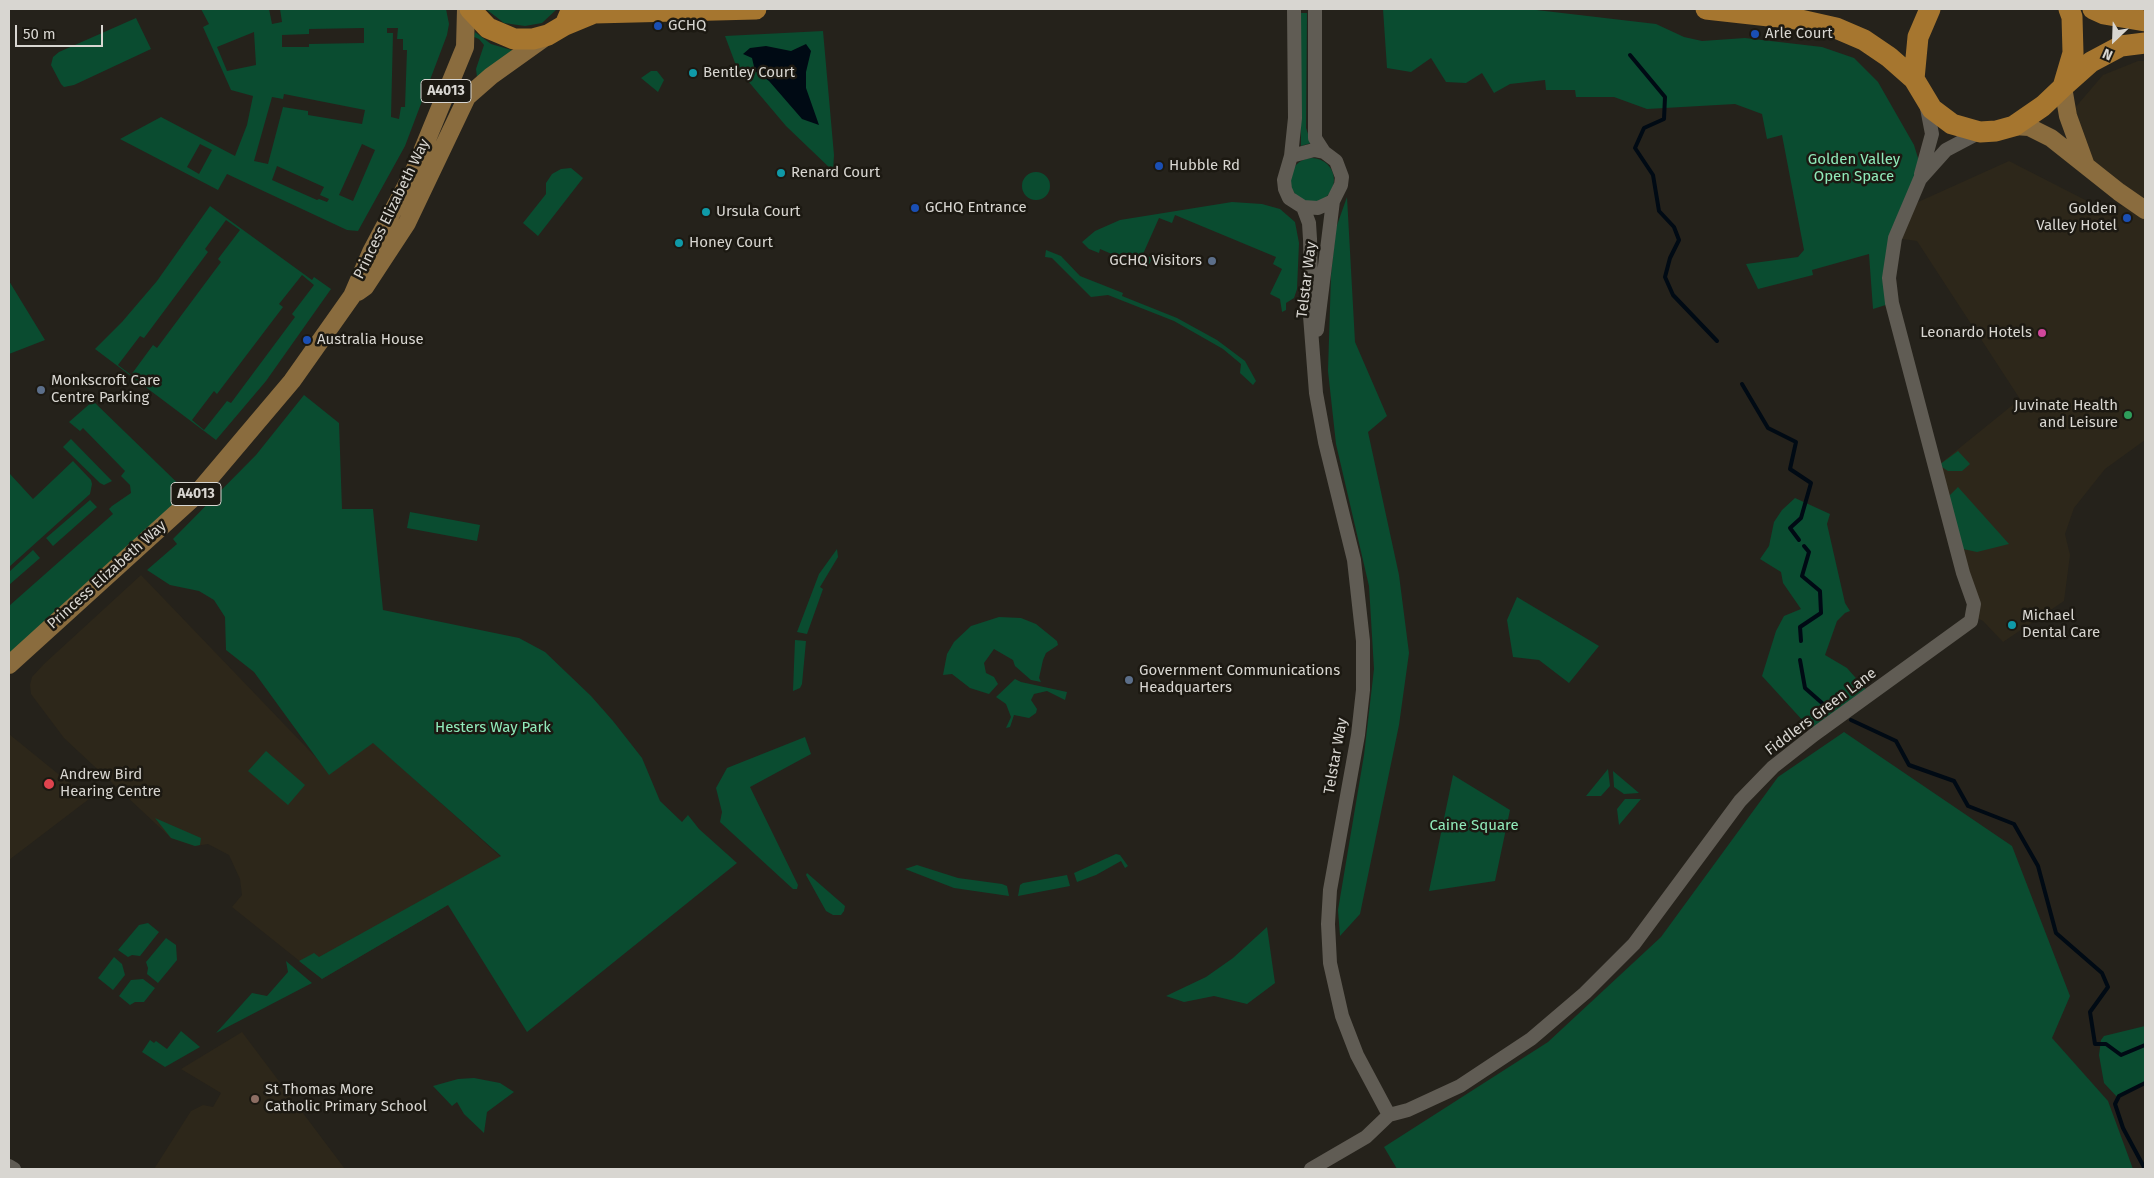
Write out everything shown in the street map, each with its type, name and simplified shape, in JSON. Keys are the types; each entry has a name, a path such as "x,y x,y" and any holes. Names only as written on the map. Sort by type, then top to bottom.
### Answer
{"highway":[{"path":"470,9 488,28 514,39 533,39 562,23 594,13 756,9"},
{"path":"1706,9 1796,20 1836,28 1864,40 1888,57 1919,87 1932,108 1952,124 1980,132 1996,132 2014,126 2043,106 2091,62 2121,46 2145,44"},
{"path":"1919,87 1918,37 1930,9"},
{"path":"2063,87 2072,53 2072,17 2069,9"},
{"path":"2093,9 2104,14 2145,21"}],"main road":[{"name":"Princess Elizabeth Way","path":"9,665 193,498 292,381 352,296 371,252 414,171 464,47 466,9"},
{"name":"Princess Elizabeth Way","path":"352,296 365,287 407,223 467,97 490,76 562,23"},
{"path":"2063,87 2068,116 2087,166"},
{"path":"2014,126 2029,127 2052,138 2119,192 2145,210"}],"street":[{"path":"1292,13 1295,118 1291,156 1285,170 1285,189 1289,198 1303,207 1318,208 1333,201 1338,194 1342,176 1336,161 1324,152 1315,138 1315,9"},
{"name":"Fiddlers Green Lane","path":"1311,1169 1366,1137 1389,1115 1408,1110 1460,1086 1530,1039 1586,993 1634,944 1740,801 1773,767 1815,734 1971,621 1974,604 1963,573 1892,303 1889,278 1895,238 1920,179 1932,134 1919,87"},
{"name":"Fiddlers Green Lane","path":"1920,179 1946,150 1980,132"},
{"path":"1291,156 1314,150 1324,152"},
{"name":"Telstar Way","path":"1314,364 1333,201"},
{"name":"Telstar Way","path":"1303,207 1310,239 1312,280 1309,303 1323,436 1354,560 1364,641 1363,683 1358,735 1330,890 1328,924 1330,963 1333,982 1345,1024 1357,1055 1389,1115"},
{"path":"9,1166 14,1169"}],"shaded area":[{"path":"806,44 811,51 806,72 806,88 819,125 802,119 769,81 755,71 752,58 743,54 750,48 766,46 791,51"},
{"path":"2138,61 2145,61 2145,440 2105,469 2074,508 2065,534 2070,555 2064,601 2003,642 1983,621 1973,616 1936,467 2020,399 1917,241 1895,238 1907,207 2009,161 2095,205 2140,207 2087,166 2068,116 2103,75"},
{"path":"141,575 329,771 373,742 501,857 448,905 322,979 232,907 242,895 240,879 229,855 208,844 195,846 171,838 64,738 31,694 30,685 32,677 44,664"},
{"path":"9,734 89,799 9,860"},
{"name":"St Thomas More Catholic Primary School","path":"242,1032 345,1169 154,1169 191,1111 203,1105 213,1107 221,1093 181,1069"}],"green space":[{"path":"201,9 269,9 272,24 282,22 280,9 446,9 449,24 447,35 405,146 358,231 347,230 227,174 218,190 120,139 161,117 235,156 247,125 253,96 231,90 203,27 209,24","holes":["364,28 364,43 309,44 309,47 282,47 282,35 309,34 309,29","387,28 398,28 397,39 403,39 403,50 407,50 405,107 401,107 399,119 391,117 393,33 387,33","254,32 256,65 227,71 217,47","284,94 365,110 362,124 308,115 308,111 283,107 268,164 254,161 272,97 283,99","200,144 212,150 199,174 187,167","362,144 375,150 353,201 339,195","277,166 324,187 320,195 329,199 327,202 317,200 272,180"]},
{"path":"486,9 557,9 542,23 525,26 504,23"},
{"name":"Golden Valley Open Space","path":"1383,9 1528,9 1656,24 1684,37 1702,41 1745,38 1822,47 1854,58 1878,82 1914,145 1918,158 1920,179 1895,238 1892,303 1873,309 1869,254 1812,270 1813,275 1758,289 1746,264 1798,257 1804,250 1782,135 1767,139 1762,114 1735,104 1647,109 1614,97 1576,97 1575,90 1546,90 1545,80 1510,84 1494,93 1482,73 1466,83 1446,82 1431,58 1411,72 1387,68"},
{"path":"1300,13 1307,13 1306,128 1311,143 1301,146"},
{"path":"136,18 151,49 74,85 64,87 61,84 51,65 53,57 59,52"},
{"path":"823,31 834,155 833,171 786,126 737,68 725,36"},
{"path":"475,32 491,44 515,51 477,77 476,69 484,45 479,39 474,37"},
{"path":"651,71 657,71 664,80 658,92 641,78"},
{"path":"1312,158 1324,162 1330,168 1334,180 1330,192 1324,198 1312,202 1300,198 1294,192 1290,180 1294,168 1300,162"},
{"path":"571,168 583,178 538,236 523,223 546,194 546,183 552,174 561,169"},
{"path":"1036,172 1046,176 1050,186 1046,196 1036,200 1026,196 1022,186 1026,176"},
{"path":"1347,197 1355,342 1387,416 1368,432 1399,575 1409,653 1399,725 1360,914 1340,936 1338,910 1364,755 1374,669 1369,586 1336,444 1328,371 1331,275 1336,228"},
{"path":"1232,202 1262,204 1280,209 1295,222 1299,243 1297,289 1294,298 1286,303 1286,310 1282,312 1280,299 1270,294 1282,269 1273,264 1276,257 1175,215 1172,223 1159,218 1143,254 1152,258 1147,269 1100,249 1099,253 1089,249 1082,242 1095,231 1120,220"},
{"path":"210,206 312,280 314,277 331,289 266,381 216,440 95,349 122,322 157,281","holes":["226,220 240,230 218,259 221,262 157,348 153,345 131,375 118,365 140,336 144,338 208,252 205,249","302,275 314,285 292,314 295,317 231,403 227,401 204,430 192,420 214,391 217,394 283,307 279,304"]},
{"path":"1046,250 1061,256 1080,276 1123,293 1122,296 1177,318 1217,340 1245,361 1256,381 1253,385 1240,373 1241,364 1223,349 1174,321 1108,295 1091,297 1052,258 1045,257"},
{"path":"9,281 45,340 9,354"},
{"name":"Hesters Way Park","path":"304,395 339,423 342,509 373,509 383,610 519,638 545,652 591,696 642,758 660,801 682,822 688,815 699,829 737,863 527,1032 448,905 322,979 299,961 314,953 319,957 501,856 373,743 329,775 254,672 226,650 225,617 214,600 199,591 170,585 147,570 177,544 173,539 256,455"},
{"path":"93,401 193,498 9,665 9,606 113,514 109,509 112,506 131,493 130,485 121,476 125,471 83,428 80,431 69,422"},
{"path":"71,439 112,481 104,485 100,483 63,447"},
{"path":"1958,451 1970,464 1962,471 1948,471 1939,465"},
{"path":"73,461 91,480 90,494 9,567 10,474 33,499"},
{"path":"1958,487 2009,544 1977,552 1963,549 1948,497"},
{"path":"1795,498 1830,514 1827,524 1845,603 1850,611 1837,621 1825,655 1847,668 1870,694 1815,734 1762,676 1776,631 1784,616 1801,609 1783,583 1781,572 1760,559 1769,546 1774,522 1782,510"},
{"path":"90,500 97,507 53,546 46,538"},
{"path":"410,512 480,525 477,541 407,528"},
{"path":"837,549 838,557 820,587 823,589 807,634 797,632 819,574"},
{"path":"33,550 40,558 9,585 9,572"},
{"path":"1517,597 1599,646 1569,683 1539,660 1513,657 1507,620"},
{"path":"999,617 1021,618 1036,624 1057,641 1058,645 1046,653 1043,660 1039,678 1041,682 1031,680 1015,666 1013,660 994,649 984,663 986,673 994,677 998,684 989,694 970,688 952,674 943,675 947,654 954,642 971,626"},
{"path":"795,640 806,641 802,684 800,688 793,691"},
{"path":"1015,679 1067,692 1065,700 1047,691 1034,694 1031,700 1037,709 1036,713 1029,718 1014,715 1010,727 1006,728 1011,717 1006,704 996,697"},
{"path":"1844,732 2012,846 2070,996 2052,1038 2108,1101 2133,1169 1397,1169 1384,1147 1548,1042 1661,937 1778,777"},
{"path":"805,737 811,754 750,787 798,885 797,889 793,889 720,822 722,812 716,788 727,768"},
{"path":"266,751 305,785 288,805 248,771"},
{"path":"1608,769 1610,786 1601,796 1586,796"},
{"path":"1613,771 1639,793 1624,794 1614,787"},
{"name":"Caine Square","path":"1453,775 1510,810 1495,881 1429,891"},
{"path":"1625,799 1641,799 1619,825 1617,809"},
{"path":"155,818 201,838 200,845 195,846 171,838"},
{"path":"1116,854 1120,855 1128,866 1125,868 1121,861 1096,875 1077,882 1074,873"},
{"path":"917,865 958,878 1002,884 1007,886 1009,896 954,888 905,869"},
{"path":"807,873 845,906 841,915 833,915 826,911 806,875"},
{"path":"1067,875 1070,886 1018,896 1020,885 1023,883"},
{"path":"148,923 159,932 140,956 132,955 128,957 118,950 139,925"},
{"path":"1267,927 1275,983 1247,1004 1214,996 1184,1002 1166,996 1206,977 1233,958"},
{"path":"166,938 176,945 177,960 158,983 147,974 146,962"},
{"path":"114,957 122,964 125,975 113,990 98,978"},
{"path":"286,961 312,983 216,1033 252,993 267,996 288,972"},
{"path":"143,979 155,988 144,1002 135,1002 130,1005 119,996 131,980"},
{"path":"2145,1026 2145,1082 2118,1098 2104,1083 2099,1055 2101,1040 2104,1036"},
{"path":"181,1031 200,1047 165,1067 142,1052 150,1040 154,1043 156,1041 167,1049"},
{"path":"474,1078 500,1083 514,1092 487,1112 484,1133 464,1114 457,1102 452,1106 433,1086 458,1079"}],"waterway":[{"path":"1630,55 1665,97 1664,119 1644,128 1635,148 1653,175 1659,211 1674,227 1679,240 1670,258 1665,277 1673,295 1717,341"},
{"path":"1742,384 1768,428 1796,442 1790,469 1811,483 1801,518 1790,528 1799,540"},
{"path":"1801,641 1800,627 1821,613 1820,591 1802,576 1809,552 1804,546"},
{"path":"1800,660 1805,688 1830,710"},
{"path":"1851,720 1896,741 1909,765 1954,781 1968,806 2014,824 2038,866 2056,933 2102,973 2108,987 2090,1012 2095,1044 2106,1044 2121,1055 2145,1045"},
{"path":"2145,1083 2119,1096 2115,1104 2123,1128 2145,1169"}],"place":[{"name":"GCHQ","path":"658,26"},
{"name":"Arle Court","path":"1755,34"},
{"name":"Bentley Court","path":"693,73"},
{"name":"Hubble Rd","path":"1159,166"},
{"name":"Renard Court","path":"781,173"},
{"name":"GCHQ Entrance","path":"915,208"},
{"name":"Ursula Court","path":"706,212"},
{"name":"Golden Valley Hotel","path":"2127,218"},
{"name":"Honey Court","path":"679,243"},
{"name":"GCHQ Visitors","path":"1212,261"},
{"name":"Leonardo Hotels","path":"2042,333"},
{"name":"Australia House","path":"307,340"},
{"name":"Monkscroft Care Centre Parking","path":"41,390"},
{"name":"Juvinate Health and Leisure","path":"2128,415"},
{"name":"Michael Dental Care","path":"2012,625"},
{"name":"Government Communications Headquarters","path":"1129,680"},
{"name":"Andrew Bird Hearing Centre","path":"49,784"},
{"name":"St Thomas More Catholic Primary School","path":"255,1099"}]}
